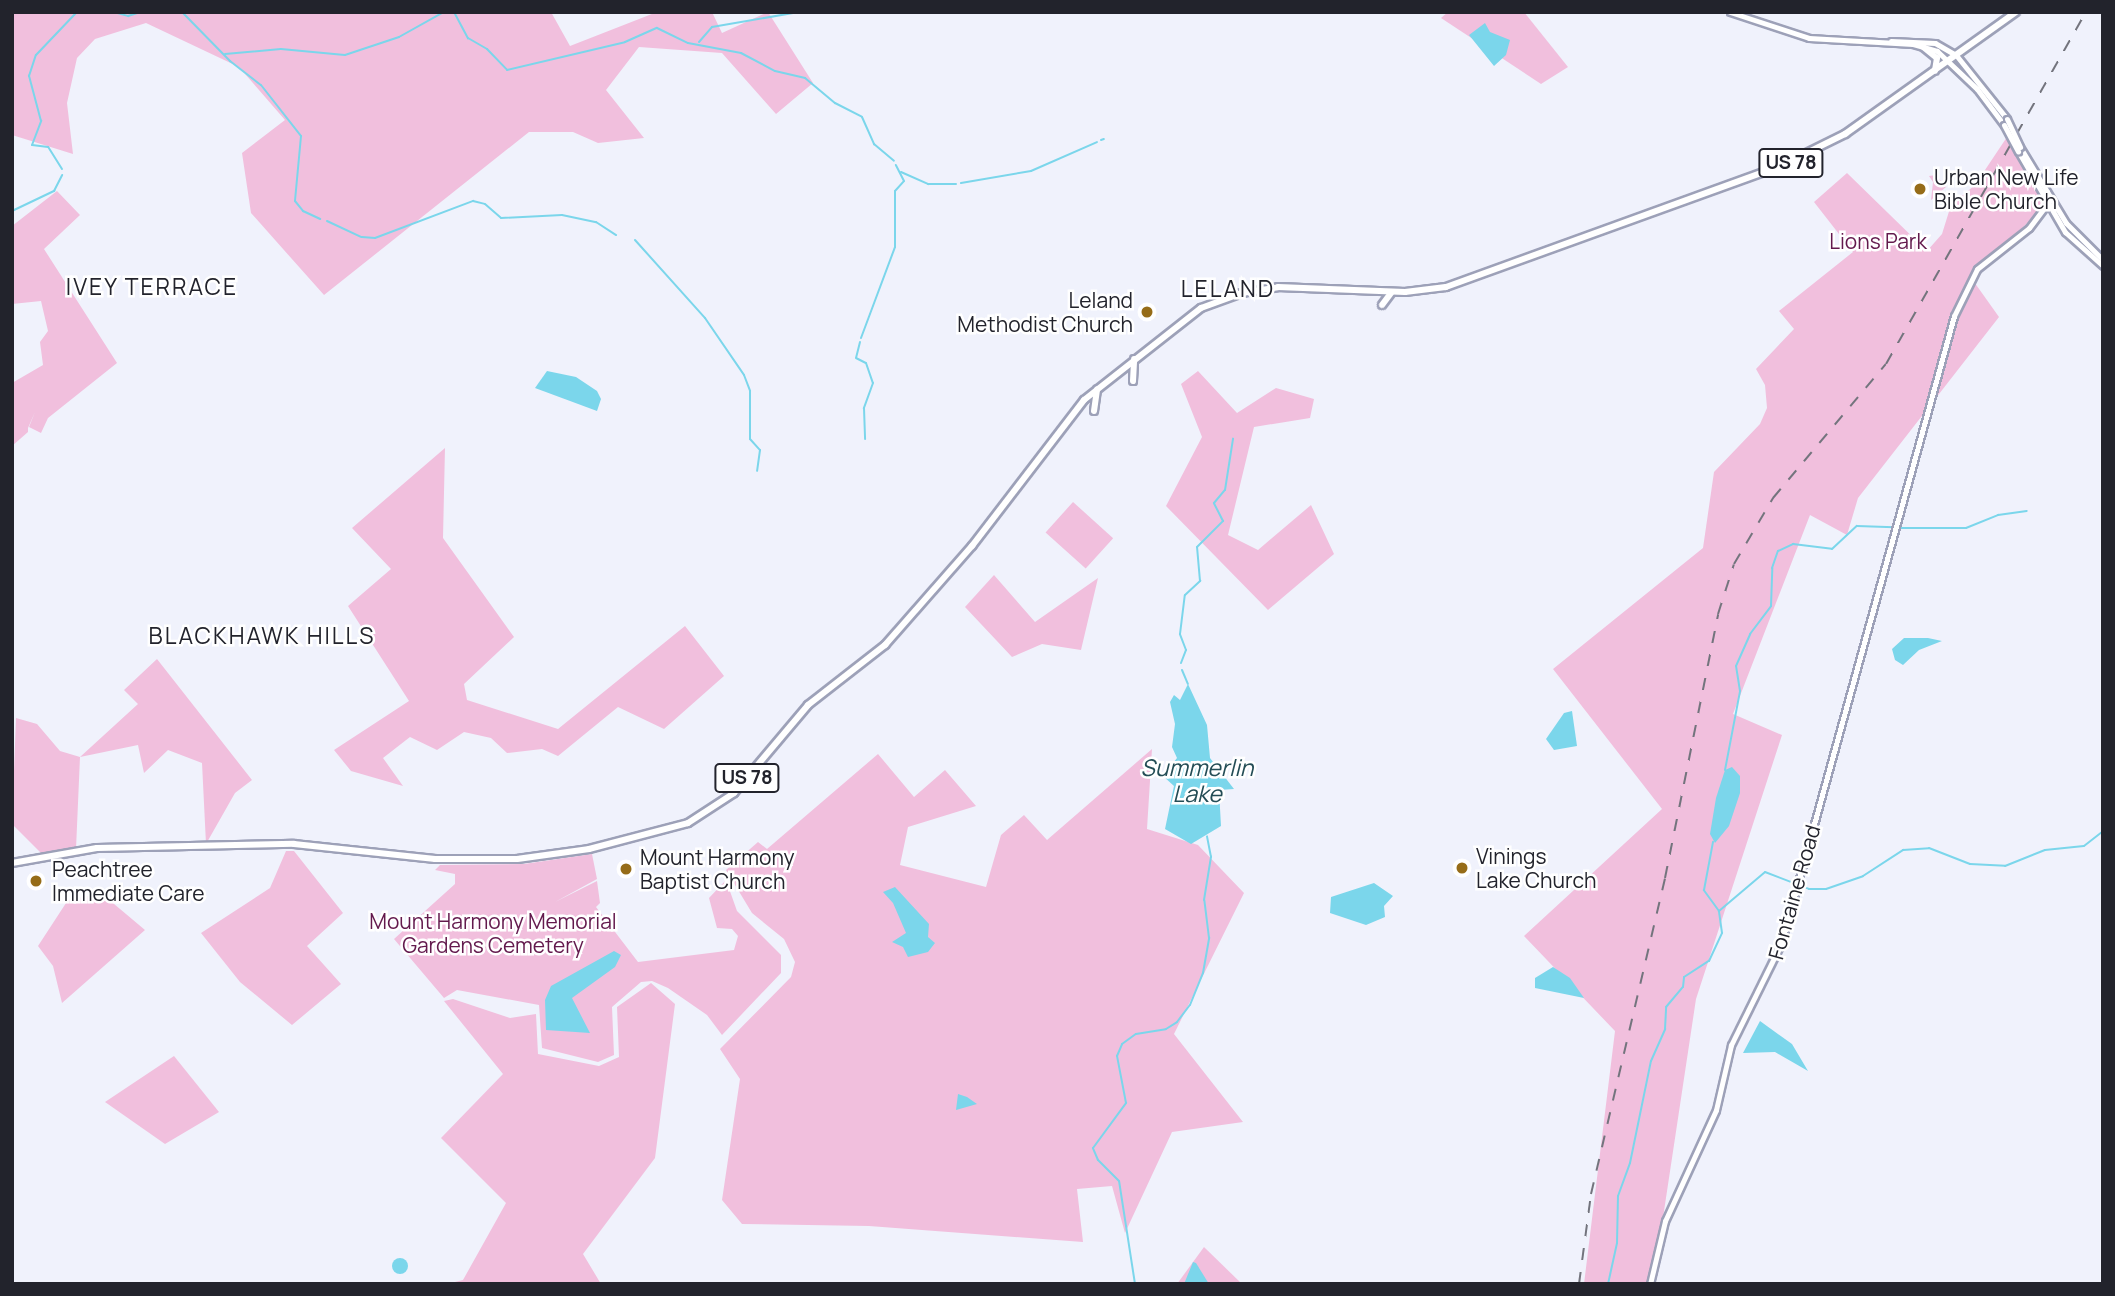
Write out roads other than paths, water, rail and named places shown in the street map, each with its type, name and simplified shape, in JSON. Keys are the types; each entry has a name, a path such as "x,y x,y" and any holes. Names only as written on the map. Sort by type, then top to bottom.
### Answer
{"main road":[{"path":"1730,12 1810,38 1935,43 1953,58 2005,122 2070,238 2103,266"},
{"name":"US 78","path":"12,863 97,848 294,844 432,859 526,859 595,847 688,823 734,793 808,705 885,645 973,545 1084,400 1201,308 1241,293 1278,287 1392,292 1454,284 1793,162 1845,134 2016,12"},
{"path":"1885,42 1922,46 1953,58"},
{"path":"1922,46 1937,58 1935,71"},
{"path":"2049,202 2073,232 2103,260"},
{"name":"Fontaine Road","path":"1650,1284 1665,1221 1716,1110 1731,1045 1782,944 1944,343 1977,269 2029,228 2049,202"},
{"path":"1382,305 1392,292"},
{"path":"1133,381 1134,359"},
{"path":"1094,411 1097,389"}],"water":[{"path":"1485,23 1490,32 1510,40 1506,55 1494,66 1469,35"},
{"path":"547,371 576,377 597,391 601,399 597,411 535,388"},
{"path":"1904,638 1942,641 1919,650 1903,665 1895,660 1892,649"},
{"name":"Summerlin Lake","path":"1188,684 1207,725 1210,758 1234,789 1219,790 1221,826 1191,844 1165,829 1174,786 1163,776 1177,758 1172,747 1175,724 1170,702 1174,695 1180,700"},
{"path":"1572,711 1577,746 1554,750 1546,739 1564,713"},
{"path":"1732,767 1740,776 1740,793 1729,826 1715,843 1710,834 1716,798 1725,770"},
{"path":"1374,883 1393,896 1384,906 1385,917 1366,925 1330,913 1331,897"},
{"path":"895,887 929,924 928,937 935,943 928,952 908,957 903,947 892,942 906,933 893,903 883,892"},
{"path":"614,951 621,955 615,967 572,998 590,1033 546,1030 545,1000 551,986"},
{"path":"1553,967 1570,978 1584,998 1535,988 1535,978"},
{"path":"1760,1021 1792,1044 1808,1071 1775,1052 1743,1053"},
{"path":"958,1094 967,1097 977,1104 956,1110"},
{"path":"397,1258 403,1258 408,1266 406,1272 397,1274 392,1269 392,1263"},
{"path":"1193,1262 1196,1263 1209,1284 1184,1284"}],"waterway":[{"path":"62,169 48,147 32,145 41,121 29,76 36,55 77,12"},
{"path":"114,12 128,16 140,12"},
{"path":"182,12 230,61 261,85 301,136 295,201 303,211 320,219"},
{"path":"225,54 281,49 345,55 399,37 444,12"},
{"path":"454,12 468,38 487,49 507,70 625,42 657,28 688,43 741,53 775,71 805,78 835,103 862,117 874,144 894,161"},
{"path":"699,42 712,27 799,12"},
{"path":"961,183 1031,171 1097,142"},
{"path":"861,338 895,247 895,191 904,181 896,165"},
{"path":"901,172 928,184 956,184"},
{"path":"12,211 54,191 62,175"},
{"path":"327,221 362,237 375,238 473,201 485,204 501,218 562,215 596,222 616,235"},
{"path":"635,240 705,318 744,375 750,391 750,439 760,450 757,471"},
{"path":"860,342 856,358 866,363 873,383 864,408 865,439"},
{"path":"1181,663 1186,650 1180,634 1185,595 1200,581 1197,547 1223,521 1214,503 1225,490 1233,439"},
{"path":"1899,528 1966,528 1998,515 2027,511"},
{"path":"1725,770 1740,691 1736,666 1750,634 1771,606 1772,568 1778,551 1793,544 1832,549 1857,526 1894,527"},
{"path":"1182,670 1188,684"},
{"path":"1719,911 1765,872 1809,889 1826,889 1863,876 1903,850 1929,848 1970,864 2005,866 2045,850 2084,846 2103,831"},
{"path":"1135,1284 1119,1181 1098,1160 1093,1148 1126,1103 1117,1056 1122,1044 1136,1034 1166,1029 1177,1022 1190,1005 1203,973 1209,938 1204,900 1211,857 1207,836"},
{"path":"1608,1284 1617,1243 1618,1196 1630,1163 1651,1061 1665,1029 1666,1007 1683,987 1684,977 1709,961 1722,933 1719,911 1704,890 1713,842"}],"railway":[{"path":"1579,1284 1591,1194 1665,878 1718,614 1734,564 1773,498 1886,364 2086,12"}],"place":[{"name":"Urban New Life Bible Church","path":"1920,189"},
{"name":"Leland Methodist Church","path":"1147,312"},
{"name":"Vinings Lake Church","path":"1462,868"},
{"name":"Mount Harmony Baptist Church","path":"626,869"},
{"name":"Peachtree Immediate Care","path":"36,881"}],"district":[{"name":"IVEY TERRACE","path":"152,286"},
{"name":"LELAND","path":"1228,288"},
{"name":"BLACKHAWK HILLS","path":"262,635"}],"park label":[{"name":"Lions Park","path":"1878,241"},
{"name":"Mount Harmony Memorial Gardens Cemetery","path":"493,933"}]}
